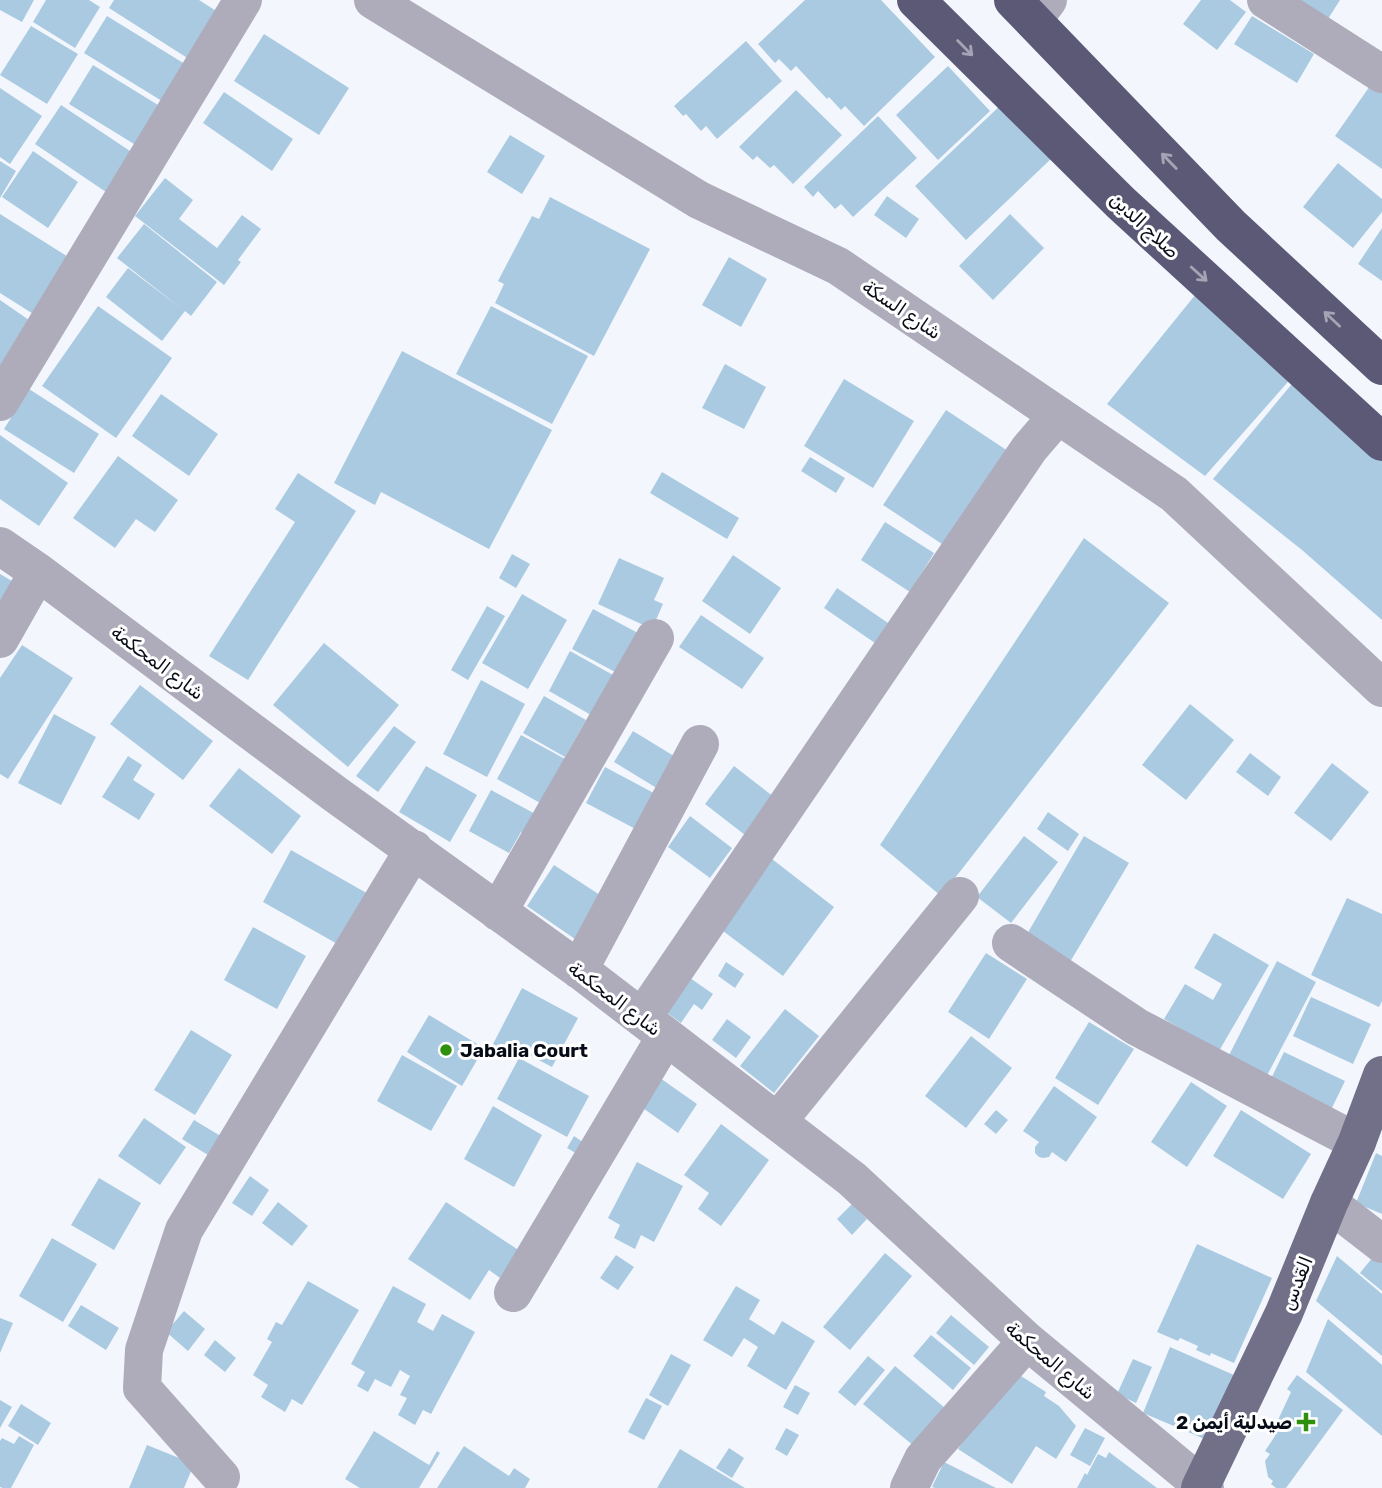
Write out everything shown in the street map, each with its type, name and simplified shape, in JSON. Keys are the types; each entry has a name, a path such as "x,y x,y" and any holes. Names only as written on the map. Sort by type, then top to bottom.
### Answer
{"highway":[{"name":"صلاح الدين","path":"916,0 1121,203 1382,442"},
{"path":"1032,7 1231,226 1382,366"}],"main road":[{"name":"القدس","path":"1202,1487 1284,1313 1329,1202 1357,1142 1382,1075"}],"street":[{"path":"0,402 243,0"},
{"name":"شارع السكة","path":"373,0 699,200 838,266 1174,494 1382,688"},
{"path":"1266,0 1382,74"},
{"path":"513,1293 654,1027 1029,449 1058,415"},
{"name":"شارع المحكمة","path":"0,546 335,794 579,970 778,1121 852,1179 1027,1341 1202,1487"},
{"path":"0,639 38,572"},
{"path":"498,912 655,638"},
{"path":"579,970 700,744"},
{"path":"229,1484 142,1388 144,1350 184,1230 414,849"},
{"path":"778,1121 960,895"},
{"path":"1011,943 1137,1027 1357,1142"},
{"path":"1329,1202 1382,1244"},
{"path":"909,1488 923,1459 1027,1341"}],"building":[{"path":"0,0 34,0 22,22 0,10"},
{"path":"46,0 89,0 100,7 75,48 33,22"},
{"path":"114,0 199,0 232,21 203,68 109,8"},
{"path":"805,0 881,0 935,57 864,126 845,106 841,110 829,97 827,99 796,66 791,71 779,59 775,63 758,44"},
{"path":"1201,0 1230,0 1246,12 1217,50 1183,24"},
{"path":"1299,0 1340,0 1328,19"},
{"path":"107,16 193,69 170,106 84,53"},
{"path":"1252,16 1314,54 1297,83 1234,44"},
{"path":"31,26 78,54 47,104 0,75"},
{"path":"264,34 349,88 319,135 234,81"},
{"path":"746,41 782,81 717,139 706,126 701,131 686,114 683,116 674,106"},
{"path":"93,65 171,113 147,152 69,104"},
{"path":"948,66 990,111 938,160 896,115"},
{"path":"1372,83 1382,90 1382,169 1335,136"},
{"path":"0,88 42,116 10,164 0,157"},
{"path":"796,90 842,135 793,184 774,165 770,168 757,156 753,160 739,147"},
{"path":"224,92 293,139 272,171 203,123"},
{"path":"1003,103 1053,157 966,240 915,186"},
{"path":"61,105 133,153 106,192 35,144"},
{"path":"878,116 917,158 853,217 841,204 835,209 818,191 813,197 804,187"},
{"path":"510,135 545,156 522,194 487,172"},
{"path":"33,151 78,182 48,228 2,197"},
{"path":"0,161 16,171 0,198"},
{"path":"1338,163 1382,199 1382,212 1353,248 1303,207"},
{"path":"165,178 193,200 179,219 217,248 242,215 261,229 238,260 241,262 224,285 135,216"},
{"path":"887,196 919,219 906,238 874,215"},
{"path":"550,197 650,249 594,356 495,303 504,284 498,281 532,216 539,219"},
{"path":"0,214 81,265 46,322 0,293"},
{"path":"1010,214 1044,248 993,300 959,266"},
{"path":"144,224 217,282 191,316 185,311 162,341 106,297 128,268 182,309 117,258"},
{"path":"1382,228 1382,281 1358,264"},
{"path":"729,257 767,279 741,327 702,305"},
{"path":"1200,289 1294,375 1205,476 1107,404"},
{"path":"0,300 42,329 0,367"},
{"path":"98,306 172,358 116,438 42,386"},
{"path":"491,306 588,356 552,424 456,374"},
{"path":"402,351 552,430 489,549 381,492 375,505 334,483"},
{"path":"725,364 766,387 744,429 702,408"},
{"path":"844,379 914,421 873,488 804,446"},
{"path":"1296,379 1382,460 1382,620 1302,550 1213,479"},
{"path":"29,389 99,434 74,473 4,429"},
{"path":"161,394 218,434 189,476 132,436"},
{"path":"946,410 1011,453 948,548 883,505"},
{"path":"0,435 68,483 39,526 0,499"},
{"path":"118,456 178,500 155,532 136,519 115,548 73,518"},
{"path":"810,457 845,478 836,493 801,471"},
{"path":"662,472 739,518 727,539 650,493"},
{"path":"298,473 356,511 248,680 209,656 295,522 275,509"},
{"path":"885,522 934,553 910,592 861,560"},
{"path":"1084,538 1169,603 941,896 880,845"},
{"path":"512,554 530,564 516,588 499,578"},
{"path":"733,555 781,588 750,634 702,601"},
{"path":"619,558 664,578 654,600 663,604 652,629 598,604"},
{"path":"0,574 24,588 0,630"},
{"path":"837,588 888,623 875,643 824,608"},
{"path":"522,594 567,620 528,689 482,663"},
{"path":"487,606 505,616 468,680 451,670"},
{"path":"593,609 638,633 617,673 572,649"},
{"path":"701,615 764,658 742,689 679,647"},
{"path":"324,643 399,705 348,767 273,705"},
{"path":"22,645 73,678 8,779 0,774 0,678"},
{"path":"570,651 613,675 591,715 549,691"},
{"path":"481,680 525,704 487,777 443,754"},
{"path":"140,685 213,741 183,780 110,724"},
{"path":"544,696 586,720 565,757 523,733"},
{"path":"1190,704 1234,740 1186,800 1142,765"},
{"path":"54,714 96,737 61,805 18,783"},
{"path":"394,726 416,742 378,792 356,776"},
{"path":"633,731 687,764 668,795 614,762"},
{"path":"521,735 567,760 542,804 497,779"},
{"path":"1250,753 1281,777 1268,796 1236,772"},
{"path":"128,756 142,765 133,780 155,794 139,820 102,797"},
{"path":"1332,763 1369,792 1331,841 1294,813"},
{"path":"426,766 477,795 450,842 399,812"},
{"path":"734,766 783,804 754,842 705,804"},
{"path":"605,767 665,799 647,835 586,803"},
{"path":"239,768 301,816 272,854 209,806"},
{"path":"491,790 541,817 530,838 521,832 509,853 469,831"},
{"path":"1048,812 1079,834 1068,851 1037,829"},
{"path":"690,816 732,848 710,878 668,847"},
{"path":"1024,836 1058,862 1011,923 977,897"},
{"path":"1084,836 1129,863 1067,967 1023,941"},
{"path":"291,850 370,895 341,946 263,902"},
{"path":"772,859 834,907 783,976 719,928"},
{"path":"554,865 603,897 575,939 527,906"},
{"path":"1347,898 1382,914 1382,1001 1379,1007 1311,975"},
{"path":"253,927 306,956 277,1009 224,980"},
{"path":"1214,933 1269,965 1219,1051 1164,1019 1185,984 1213,1000 1222,984 1194,968"},
{"path":"986,953 1027,979 989,1039 948,1012"},
{"path":"1277,961 1316,982 1261,1087 1223,1067"},
{"path":"726,962 744,974 735,988 718,976"},
{"path":"690,978 713,994 702,1010 694,1004 681,1023 666,1012"},
{"path":"522,988 578,1018 552,1067 514,1047 509,1055 492,1046"},
{"path":"1311,997 1371,1024 1353,1064 1293,1036"},
{"path":"785,1009 819,1036 774,1093 740,1066"},
{"name":"Jabalia Court","path":"429,1015 484,1048 462,1086 407,1052"},
{"path":"727,1019 751,1037 736,1058 712,1040"},
{"path":"1089,1022 1134,1049 1098,1105 1055,1078"},
{"path":"191,1030 232,1055 195,1115 154,1090"},
{"path":"971,1036 1012,1068 966,1128 925,1096"},
{"path":"1284,1052 1345,1081 1328,1116 1267,1087"},
{"path":"402,1055 457,1086 431,1131 377,1101"},
{"path":"519,1058 589,1096 567,1137 497,1099"},
{"path":"660,1078 697,1104 678,1133 640,1106"},
{"path":"1191,1082 1227,1106 1187,1167 1151,1142"},
{"path":"1054,1086 1097,1117 1066,1162 1052,1152 1049,1157 1039,1157 1035,1153 1035,1147 1039,1142 1023,1131"},
{"path":"493,1106 542,1135 514,1187 464,1159"},
{"path":"996,1110 1008,1120 996,1134 984,1124"},
{"path":"1241,1110 1311,1154 1283,1199 1213,1156"},
{"path":"144,1118 186,1147 160,1185 118,1156"},
{"path":"194,1120 229,1141 216,1160 182,1139"},
{"path":"721,1124 769,1160 721,1226 698,1209 709,1193 684,1175"},
{"path":"574,1136 590,1147 584,1158 567,1148"},
{"path":"1376,1153 1382,1156 1382,1214 1356,1203"},
{"path":"637,1162 683,1186 654,1242 641,1235 635,1249 614,1238 620,1225 608,1218"},
{"path":"250,1176 269,1190 252,1216 232,1203"},
{"path":"99,1178 141,1203 114,1250 71,1225"},
{"path":"278,1202 308,1226 292,1246 262,1223"},
{"path":"446,1202 520,1251 500,1278 489,1270 470,1300 408,1259"},
{"path":"852,1204 867,1219 852,1235 837,1219"},
{"path":"52,1238 97,1264 63,1322 19,1296"},
{"path":"1197,1244 1272,1278 1234,1363 1196,1350 1198,1346 1180,1338 1178,1341 1157,1332"},
{"path":"1377,1252 1382,1256 1382,1291 1360,1273"},
{"path":"885,1253 912,1276 850,1350 823,1327"},
{"path":"616,1255 634,1267 618,1290 600,1278"},
{"path":"1337,1256 1382,1294 1382,1356 1316,1301"},
{"path":"308,1281 359,1310 302,1405 292,1399 285,1412 261,1397 268,1385 253,1375 272,1342 267,1339 276,1322 282,1325"},
{"path":"393,1286 426,1304 417,1322 433,1331 442,1314 475,1332 431,1414 423,1410 415,1425 398,1415 407,1398 400,1395 410,1376 400,1370 391,1387 375,1379 368,1392 357,1386 365,1372 351,1364"},
{"path":"736,1286 760,1300 749,1319 774,1335 782,1321 815,1341 786,1390 747,1366 758,1347 744,1338 732,1357 703,1340"},
{"path":"81,1305 119,1328 106,1350 68,1326"},
{"path":"184,1311 205,1329 188,1351 166,1332"},
{"path":"951,1315 989,1347 974,1365 936,1333"},
{"path":"0,1318 13,1323 0,1353"},
{"path":"1328,1319 1382,1365 1382,1436 1306,1372"},
{"path":"931,1335 971,1368 953,1390 913,1356"},
{"path":"215,1340 236,1358 225,1372 204,1355"},
{"path":"1170,1347 1234,1375 1207,1440 1143,1413"},
{"path":"671,1354 691,1365 668,1406 649,1395"},
{"path":"868,1356 885,1370 855,1406 838,1392"},
{"path":"1133,1359 1152,1367 1136,1403 1117,1394"},
{"path":"895,1366 951,1413 920,1451 863,1404"},
{"path":"1010,1369 1046,1392 1044,1396 1059,1406 1076,1426 1056,1459 1036,1446 1012,1484 958,1449"},
{"name":"صيدلية أيمن 2","path":"1297,1375 1343,1410 1286,1488 1276,1488 1268,1477 1265,1461 1270,1454 1265,1451 1275,1436 1272,1433 1291,1392 1287,1389"},
{"path":"795,1385 810,1393 798,1415 783,1407"},
{"path":"646,1398 662,1406 644,1440 628,1432"},
{"path":"0,1400 12,1407 0,1428"},
{"path":"21,1404 51,1423 38,1445 8,1426"},
{"path":"786,1428 799,1435 787,1456 775,1449"},
{"path":"1085,1428 1105,1438 1090,1466 1070,1455"},
{"path":"374,1431 429,1465 437,1451 440,1453 419,1488 360,1488 345,1479"},
{"path":"19,1436 34,1445 11,1488 0,1487 0,1441 2,1438 14,1444"},
{"path":"147,1445 194,1464 184,1488 129,1488"},
{"path":"464,1446 509,1476 514,1468 530,1479 525,1488 437,1488"},
{"path":"729,1448 744,1458 732,1478 716,1468"},
{"path":"680,1449 745,1488 657,1488"},
{"path":"1109,1452 1157,1488 1077,1488 1098,1454 1106,1458"},
{"path":"944,1462 996,1488 932,1487"}],"place":[{"name":"Jabalia Court","path":"446,1050"},
{"name":"صيدلية أيمن 2","path":"1306,1422"}]}
